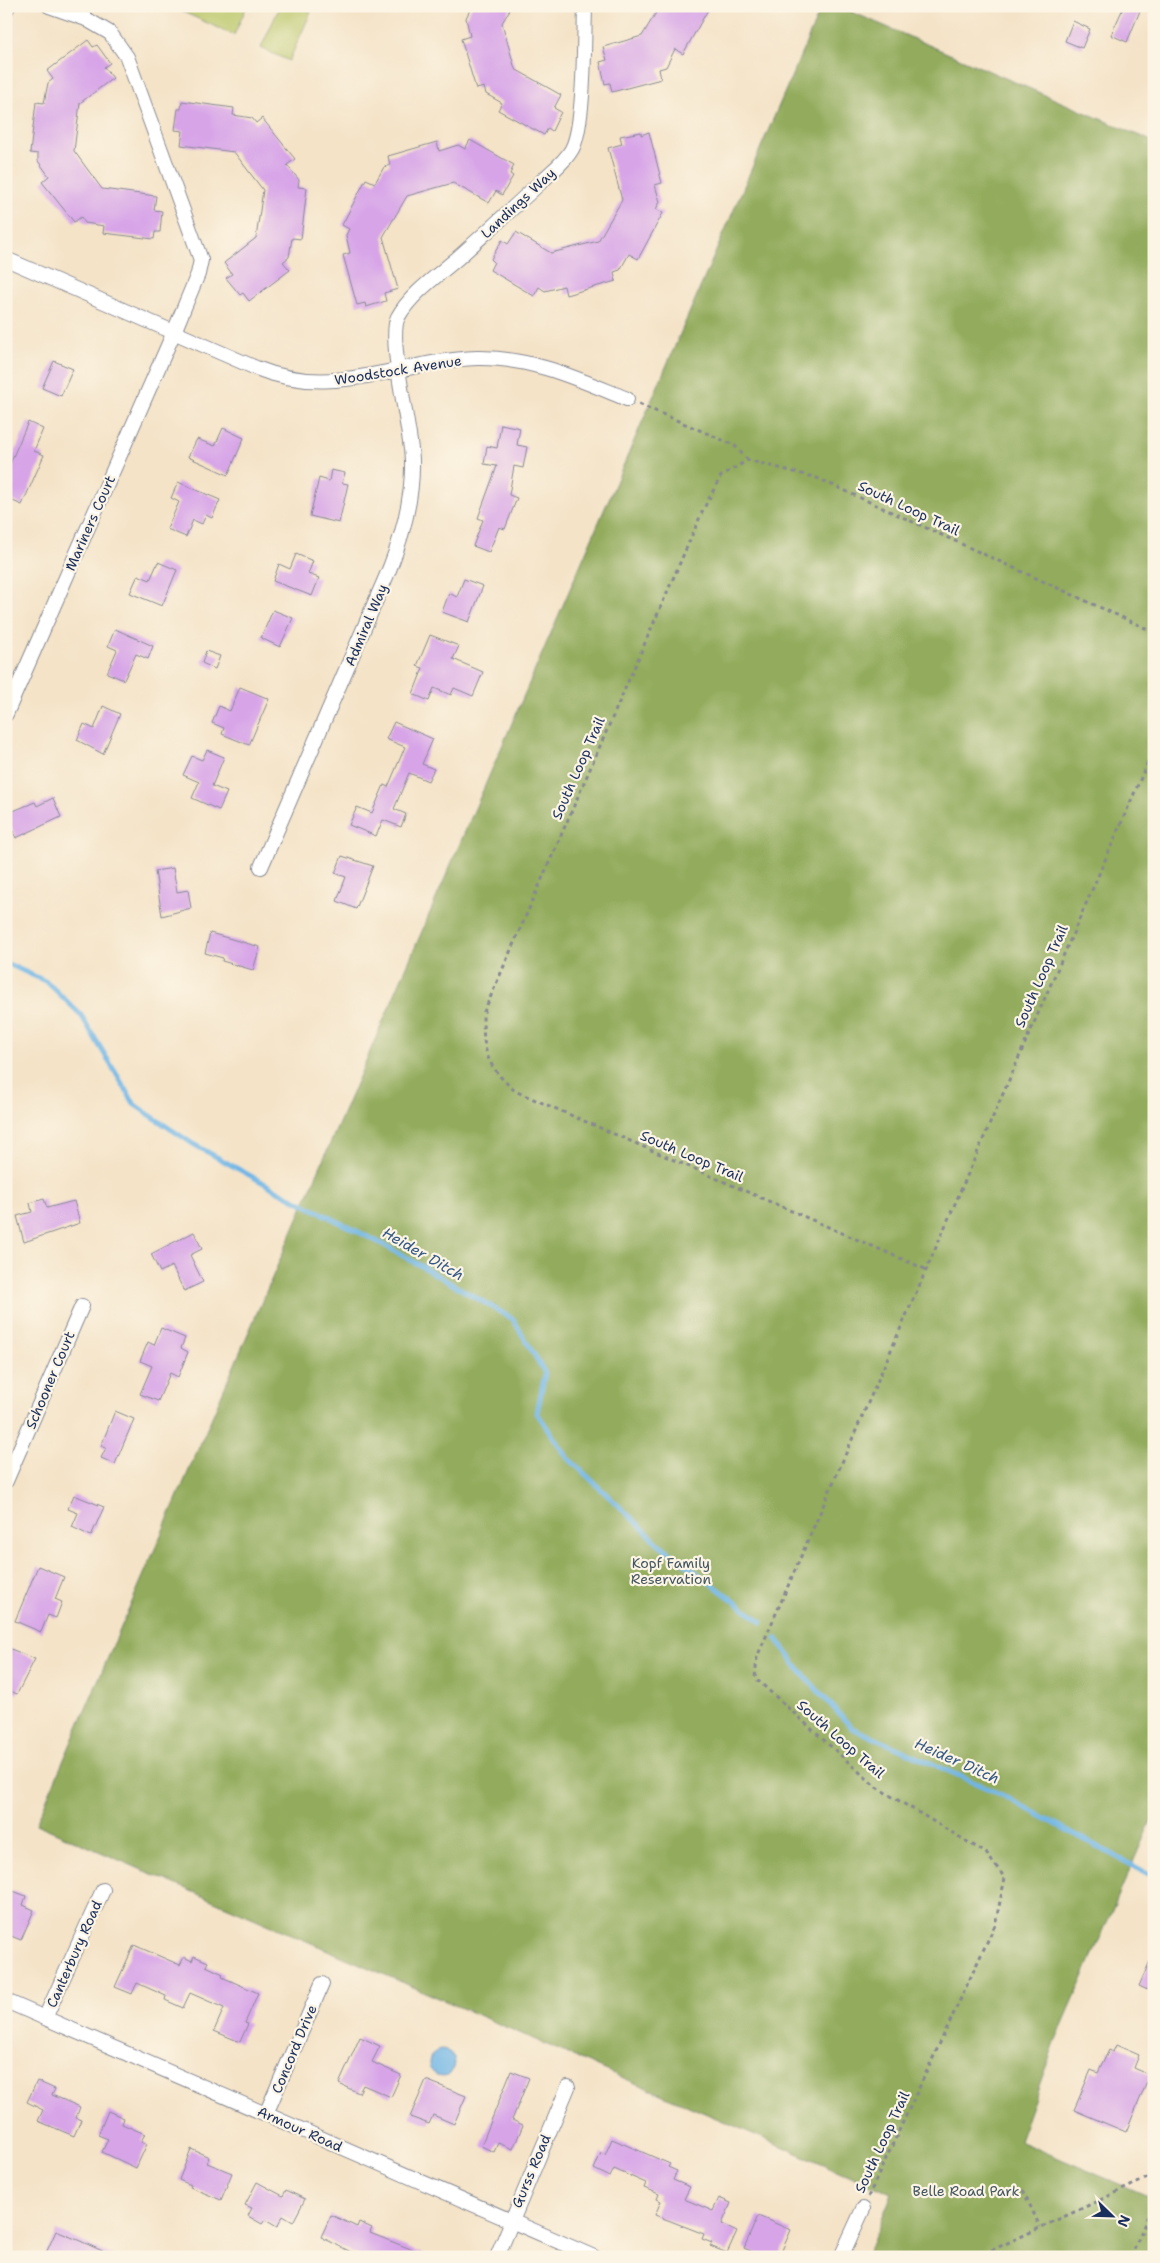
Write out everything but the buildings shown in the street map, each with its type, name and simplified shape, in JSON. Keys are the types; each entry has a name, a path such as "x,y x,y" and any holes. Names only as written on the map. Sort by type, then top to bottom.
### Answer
{"street":[{"path":"6,10 8,6"},
{"path":"49,6 86,19 110,33 126,57 201,260 198,274 174,332"},
{"name":"Landings Way","path":"398,371 395,328 398,318 405,308 502,219 572,150 578,129 585,6"},
{"name":"Woodstock Avenue","path":"6,258 269,373 298,380 341,381 457,360 516,361 555,370 627,399"},
{"name":"Mariners Court","path":"6,714 174,332"},
{"name":"Admiral Way","path":"261,867 389,570 404,528 411,483 412,460 408,422 398,371"},
{"name":"Schooner Court","path":"6,1481 82,1306"},
{"name":"Canterbury Road","path":"45,2018 103,1890"},
{"name":"Concord Drive","path":"266,2114 322,1984"},
{"name":"Armour Road","path":"6,2000 594,2257"},
{"name":"Gurss Road","path":"497,2257 510,2220 568,2087"},
{"path":"841,2257 863,2209"}],"path":[{"path":"627,399 734,445 748,460"},
{"name":"South Loop Trail","path":"925,1269 515,1091 495,1073 483,1045 483,1014 702,510 721,476 748,460 817,478 1154,632"},
{"name":"South Loop Trail","path":"863,2209 995,1926 1005,1878 986,1853 876,1787 755,1678 757,1657 1154,748"},
{"path":"977,2257 1154,2175"},
{"path":"1023,2190 1040,2227"},
{"path":"1131,2257 1154,2201"}],"green space":[{"path":"170,6 247,6 234,35"},
{"path":"280,6 299,6 311,12 289,61 261,48"},
{"name":"Kopf Family Reservation","path":"822,6 838,6 1154,142 1154,1814 1055,2042 1019,2141 1154,2199 1154,2257 866,2257 892,2194 36,1824"}],"water":[{"path":"442,2050 451,2054 455,2063 451,2072 442,2076 433,2072 429,2063 433,2054"}],"waterway":[{"name":"Heider Ditch","path":"6,963 47,982 81,1015 135,1105 193,1144 280,1192 386,1246 513,1319 545,1373 537,1413 567,1457 659,1544 762,1622"},
{"name":"Heider Ditch","path":"776,1638 801,1672 852,1728 1000,1794 1154,1877"}],"park label":[{"name":"Belle Road Park","path":"966,2191"}]}
